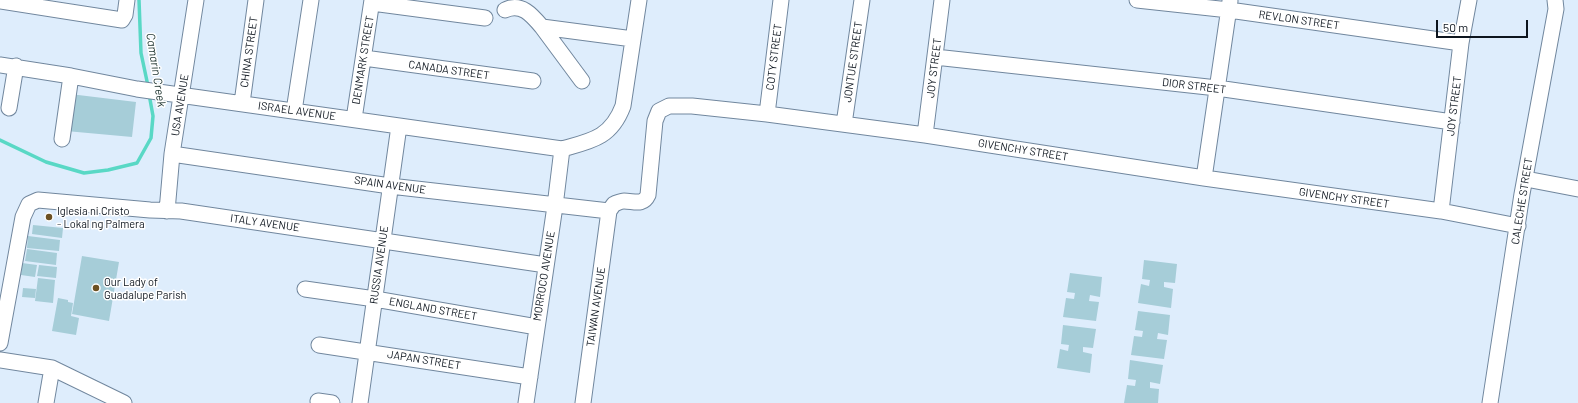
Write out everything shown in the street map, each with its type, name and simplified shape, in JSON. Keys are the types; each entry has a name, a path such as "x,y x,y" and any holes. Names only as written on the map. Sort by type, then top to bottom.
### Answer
{"street":[{"path":"0,0 78,6 122,20 125,15 127,0"},
{"name":"USA AVENUE","path":"167,211 172,154 196,0"},
{"name":"CHINA STREET","path":"242,103 256,0"},
{"path":"294,111 311,0"},
{"name":"ISRAEL AVENUE","path":"0,65 16,66 164,94 242,103 562,149 594,140 608,131 618,120 624,106 639,0"},
{"name":"COTY STREET","path":"767,114 781,0"},
{"name":"JONTUE STREET","path":"844,124 862,0"},
{"name":"JOY STREET","path":"925,135 942,0"},
{"name":"REVLON STREET","path":"1137,0 1229,5 1461,43"},
{"name":"JOY STREET","path":"1441,212 1461,43 1469,0"},
{"name":"CALECHE STREET","path":"1490,403 1518,226 1556,9 1555,0"},
{"path":"372,1 485,18"},
{"name":"DENMARK STREET","path":"354,119 372,1"},
{"path":"1204,178 1229,5"},
{"path":"505,10 515,7 522,8 530,13 582,81"},
{"path":"542,27 633,39"},
{"name":"DIOR STREET","path":"935,57 1217,88 1452,122"},
{"name":"CANADA STREET","path":"364,58 533,81"},
{"path":"9,108 16,66"},
{"path":"62,139 71,76"},
{"name":"GIVENCHY STREET","path":"609,211 614,204 623,201 641,202 646,200 648,195 655,121 659,111 668,106 692,106 767,114 925,135 1204,178 1441,212 1518,226"},
{"name":"RUSSIA AVENUE","path":"360,403 366,351 399,126"},
{"name":"MORROCO AVENUE","path":"526,403 562,149"},
{"name":"SPAIN AVENUE","path":"172,154 390,186 609,211"},
{"path":"1526,179 1578,189"},
{"name":"ITALY AVENUE","path":"0,343 23,217 29,204 38,200 181,211 546,264"},
{"name":"TAIWAN AVENUE","path":"583,403 609,211"},
{"name":"ENGLAND STREET","path":"305,289 374,299 537,327"},
{"name":"JAPAN STREET","path":"319,345 530,377"},
{"path":"0,360 52,368 104,399 124,403"},
{"path":"46,403 52,368"}],"building":[{"path":"70,94 136,102 132,137 66,131"},
{"path":"33,225 63,228 62,238 32,234"},
{"path":"28,236 60,240 59,251 27,248"},
{"path":"27,249 57,253 56,265 25,261"},
{"name":"Our Lady of Guadalupe Parish","path":"82,256 119,262 109,321 72,314"},
{"path":"1144,260 1177,264 1175,283 1164,282 1164,287 1173,289 1171,308 1138,303 1141,284 1149,286 1150,280 1142,279"},
{"path":"22,263 37,265 35,277 21,275"},
{"path":"39,265 57,267 56,278 37,276"},
{"path":"1070,273 1102,277 1100,297 1090,295 1089,301 1099,302 1096,321 1063,317 1066,298 1074,299 1075,293 1067,292"},
{"path":"38,278 55,280 53,303 35,301"},
{"path":"23,288 36,289 35,298 22,297"},
{"path":"58,298 68,300 68,302 73,303 71,316 79,318 76,335 52,331"},
{"path":"1138,311 1170,315 1168,335 1158,333 1157,339 1167,340 1164,359 1131,355 1134,336 1142,337 1143,331 1135,330"},
{"path":"1063,325 1096,329 1093,348 1083,347 1083,352 1092,354 1090,373 1057,368 1060,349 1068,351 1069,345 1061,344"},
{"path":"1130,360 1163,365 1160,384 1150,382 1150,388 1159,389 1158,403 1124,403 1127,385 1135,386 1136,380 1128,379"}],"waterway":[{"name":"Camarin Creek","path":"139,0 141,53 148,86"},
{"name":"Camarin Creek","path":"0,140 46,162 84,173 108,170 137,163 151,138 153,116 149,94"}],"place":[{"name":"Iglesia ni Cristo - Lokal ng Palmera","path":"49,217"},
{"name":"Our Lady of Guadalupe Parish","path":"96,288"}]}
